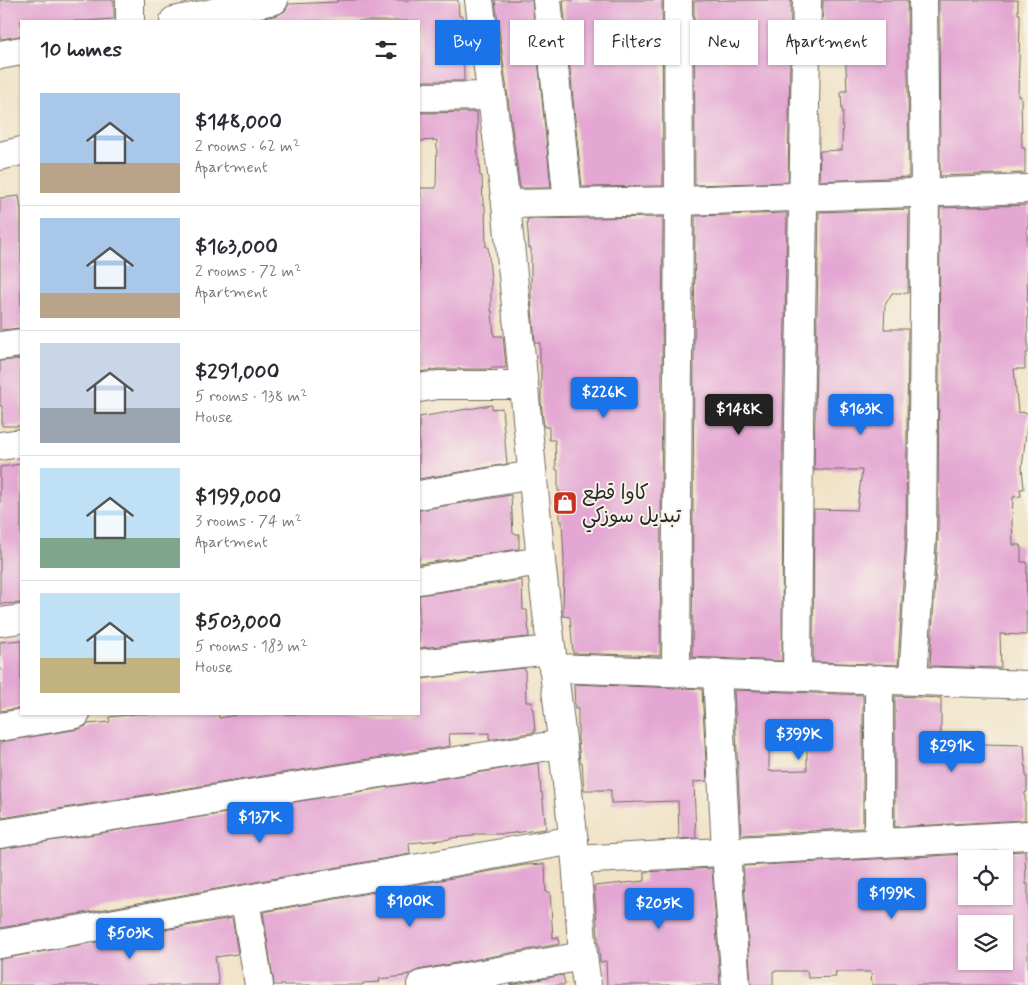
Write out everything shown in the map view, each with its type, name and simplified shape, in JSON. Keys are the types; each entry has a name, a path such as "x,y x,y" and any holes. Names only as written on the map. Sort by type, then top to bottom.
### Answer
{"street":[{"path":"130,0 130,20"},
{"path":"179,20 274,0"},
{"path":"479,0 506,204 532,475 575,850 582,956 587,985"},
{"path":"547,0 568,202"},
{"path":"676,672 679,201 678,0"},
{"path":"797,676 803,196 808,0"},
{"path":"914,680 922,535 925,192 923,0"},
{"path":"0,55 20,51"},
{"path":"420,97 492,96"},
{"path":"506,204 679,201 1028,188"},
{"path":"0,346 20,343"},
{"path":"420,388 438,385 524,385"},
{"path":"0,446 20,443"},
{"path":"420,495 532,475"},
{"path":"420,580 541,561"},
{"path":"0,622 20,619"},
{"path":"420,664 552,659 676,672 1028,685"},
{"path":"717,673 726,852 736,985"},
{"path":"880,679 880,843"},
{"path":"0,727 70,715"},
{"path":"0,834 562,744"},
{"path":"0,944 245,900 575,850 726,852 1028,835"},
{"path":"245,900 259,985"},
{"path":"421,985 582,956"}],"building":[{"path":"0,0 114,0 114,19 20,20 20,36 0,39"},
{"path":"337,0 458,0 459,16 463,16 463,20 435,20 435,65 464,65 464,81 420,81 420,20 254,20 278,15 285,11 289,4 337,2"},
{"path":"495,0 532,0 534,20 510,20 510,65 539,65 551,188 520,188 500,38 500,20 498,20"},
{"path":"563,0 662,0 662,20 594,20 594,65 662,65 663,186 582,187 570,65 584,65 584,20 565,20"},
{"path":"791,0 791,20 768,20 768,65 790,65 788,182 695,185 694,65 758,65 758,20 694,20 694,1"},
{"path":"823,0 907,0 909,177 819,181 820,151 842,150 843,111 841,91 847,91 846,65 886,65 886,20 823,20"},
{"path":"939,0 1018,0 1020,23 1018,96 1021,96 1022,148 1025,148 1025,173 940,176"},
{"path":"477,112 478,160 480,176 482,176 483,205 485,205 486,247 488,247 491,280 491,311 494,336 503,336 506,368 438,369 420,372 420,188 436,188 437,140 420,141 420,113"},
{"path":"19,196 20,328 0,330 0,198"},
{"path":"1028,205 1028,353 1026,353 1025,357 1025,369 1014,369 1018,412 1028,413 1028,415 1022,468 1024,489 1020,489 1021,496 1013,497 1012,521 1013,545 1021,545 1021,562 1027,562 1026,635 1000,634 1001,668 930,666 938,535 940,208"},
{"path":"909,209 908,293 892,293 885,305 884,329 908,329 906,534 898,665 813,662 814,509 857,510 862,470 814,470 819,212"},
{"path":"787,213 783,423 782,661 692,657 695,216"},
{"path":"663,217 660,656 573,653 570,617 563,616 564,559 562,521 560,521 560,491 558,491 555,440 549,440 549,427 544,427 541,401 540,343 535,343 531,297 531,248 529,248 527,219"},
{"path":"20,359 20,426 2,426 0,361"},
{"path":"492,405 492,409 502,408 507,464 420,479 420,417"},
{"path":"20,464 20,603 0,604 0,467"},
{"path":"511,495 513,534 519,534 519,549 420,564 420,510"},
{"path":"522,580 523,610 527,610 529,637 420,648 420,595"},
{"path":"20,640 20,708 0,711 0,642"},
{"path":"525,668 526,702 532,702 535,732 489,740 489,733 449,734 450,746 2,818 0,742 79,729 88,724 110,722 109,717 127,715 218,715 219,718 236,715 420,715 420,679"},
{"path":"574,684 702,689 707,781 694,782 696,838 679,839 678,801 611,803 611,790 584,790 578,739 578,709 575,709"},
{"path":"734,690 863,695 863,828 741,835","holes":["769,736 807,736 807,770 769,771"]},
{"path":"895,696 941,698 941,743 1024,745 1027,776 1025,820 895,827"},
{"path":"539,763 546,829 506,834 473,834 474,836 409,843 410,854 0,928 0,849"},
{"path":"1025,851 1026,884 1028,884 1028,985 872,985 871,972 835,972 836,977 808,978 807,971 773,971 773,985 751,985 743,866 958,855 958,905 1013,905 1013,852"},
{"path":"545,864 546,892 550,892 553,938 558,937 559,944 418,970 404,976 379,979 380,982 363,983 363,985 274,985 263,912 525,865"},
{"path":"712,868 720,985 607,985 606,961 600,962 594,886 645,881 645,872"},
{"path":"232,918 238,954 215,957 219,985 0,985 0,959"},
{"path":"563,975 565,985 510,985"}],"place":[{"name":"كاوا قطع تبديل سوزكي","path":"565,503"}]}
